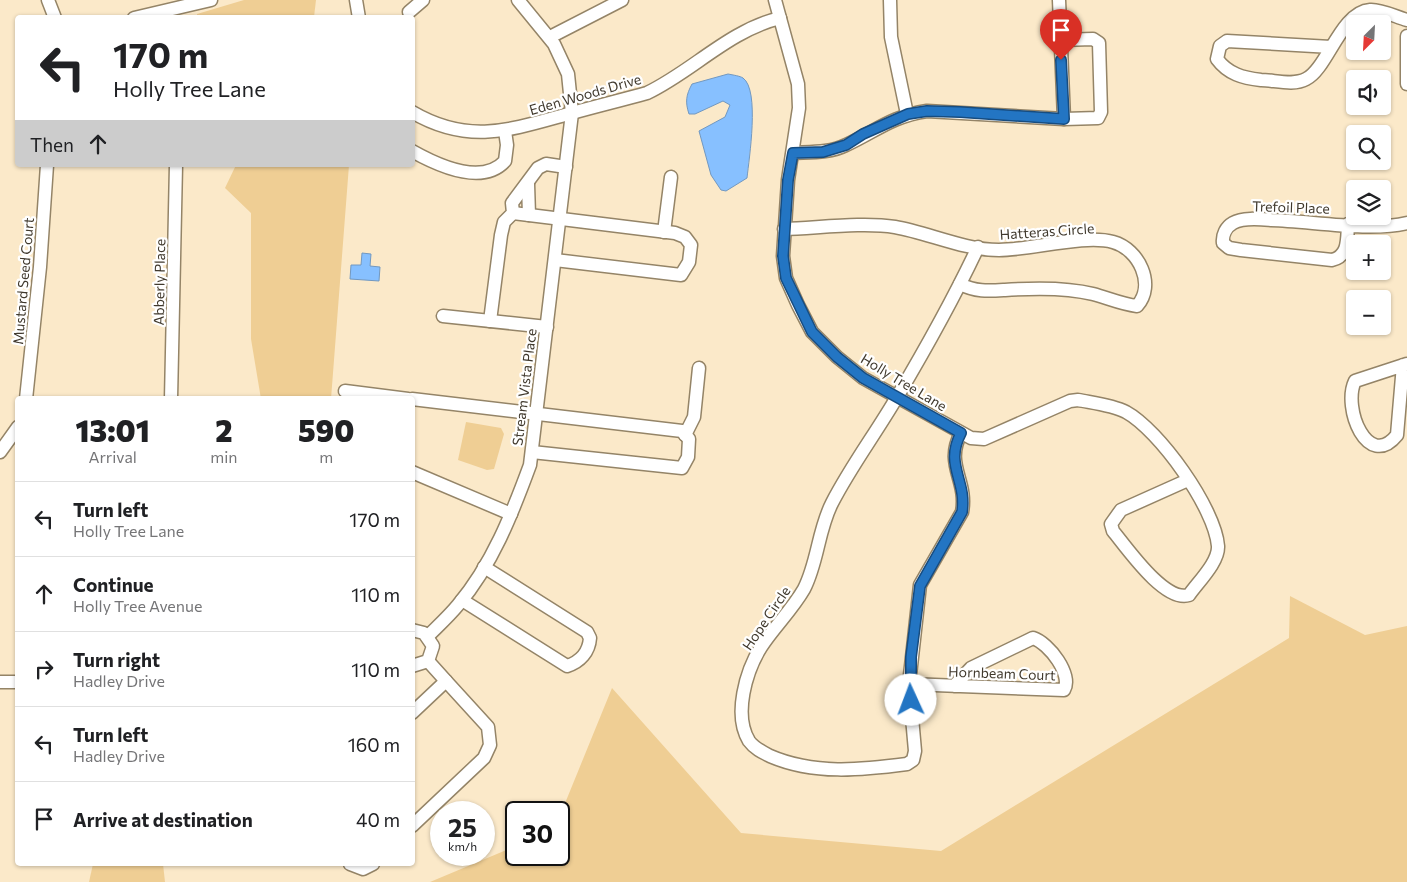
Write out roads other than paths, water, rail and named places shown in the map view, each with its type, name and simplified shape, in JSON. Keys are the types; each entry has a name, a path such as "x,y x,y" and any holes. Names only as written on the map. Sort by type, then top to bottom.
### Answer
{"street":[{"path":"48,0 54,15"},
{"path":"158,15 181,12 211,0"},
{"path":"356,0 358,15"},
{"path":"409,12 423,0"},
{"name":"Stream Vista Place","path":"428,636 462,600 494,552 512,514 530,465 532,452 572,113 568,74 550,37 518,0"},
{"path":"550,37 622,0"},
{"name":"Holly Tree Lane","path":"775,0 798,84 799,108 788,180 783,256 786,278 812,332 837,357 863,378 972,438 984,439 1070,401 1094,404 1126,412 1146,428 1181,467 1188,480"},
{"path":"890,0 892,44 908,114"},
{"path":"1059,0 1064,119"},
{"path":"1331,46 1227,41 1218,53 1217,59 1233,74 1250,79 1296,82 1306,80 1331,46 1341,32 1354,19 1370,10 1407,20"},
{"name":"Eden Woods Drive","path":"415,114 432,122 452,128 483,133 505,131 647,94 661,87 732,37 759,24 780,18"},
{"path":"1407,36 1407,84"},
{"path":"793,153 823,152 846,145 863,134 908,114 927,111 1064,119 1098,118 1101,112 1099,43 1093,39 1060,40"},
{"path":"415,152 462,170 478,173 494,171 505,161 507,145 505,131"},
{"path":"513,213 512,203 528,184 538,168 546,164 566,166"},
{"name":"Mustard Seed Court","path":"26,396 39,276 47,167"},
{"name":"Abberly Place","path":"171,396 176,167"},
{"path":"664,232 671,177"},
{"path":"528,184 529,215"},
{"path":"513,213 664,232 685,237 691,245 689,262 681,275 555,260"},
{"path":"490,321 501,236 504,222 513,213"},
{"name":"Trefoil Place","path":"1251,219 1348,224 1345,252 1339,258 1332,260 1229,248 1223,242 1222,237 1233,222 1251,219"},
{"name":"Trefoil Place","path":"1391,225 1407,223"},
{"name":"Trefoil Place","path":"1364,225 1390,225"},
{"name":"Hatteras Circle","path":"784,229 893,227 998,250 1085,242 1112,242 1134,257 1141,266 1146,284 1144,294 1137,306 1121,304 1092,294 1068,290 1038,288 990,292 972,290 960,284"},
{"name":"Hope Circle","path":"961,433 953,454 964,499 962,512 920,586 910,684 915,751 913,760 907,764 858,770 796,766 758,750 749,742 743,728 744,694 761,648 803,590 811,573 825,516 897,398 960,284 978,247"},
{"path":"443,316 547,327"},
{"path":"1405,365 1397,435 1387,444 1377,446 1368,441 1360,432 1352,414 1350,400 1355,381 1405,365"},
{"path":"685,435 694,417 699,368"},
{"path":"344,391 383,396"},
{"path":"415,399 682,431 689,439 688,457 682,468 532,452"},
{"path":"0,452 15,431"},
{"path":"415,473 512,514"},
{"path":"1188,480 1211,521 1218,547 1214,559 1189,595 1182,597 1174,594 1146,572 1113,531 1111,524 1113,518 1121,510 1188,480"},
{"path":"462,600 567,666 576,663 587,650 590,638 587,632 484,567"},
{"path":"415,630 428,636 433,651 428,661 415,665"},
{"name":"Hornbeam Court","path":"910,684 954,686 1064,690 1066,686 1065,674 1044,644 1033,638 971,668 954,686"},
{"path":"415,823 484,758 490,745 488,727 428,661"},
{"path":"415,710 446,681"},
{"path":"0,682 15,682"},
{"path":"355,866 363,869 370,866"}],"water":[{"path":"728,74 743,78 748,85 751,96 752,125 747,178 726,191 721,190 711,175 699,131 725,117 730,105 723,101 695,114 689,114 687,95 692,84"},
{"path":"362,253 371,254 370,266 380,267 379,281 350,279 351,265 361,265"}]}
